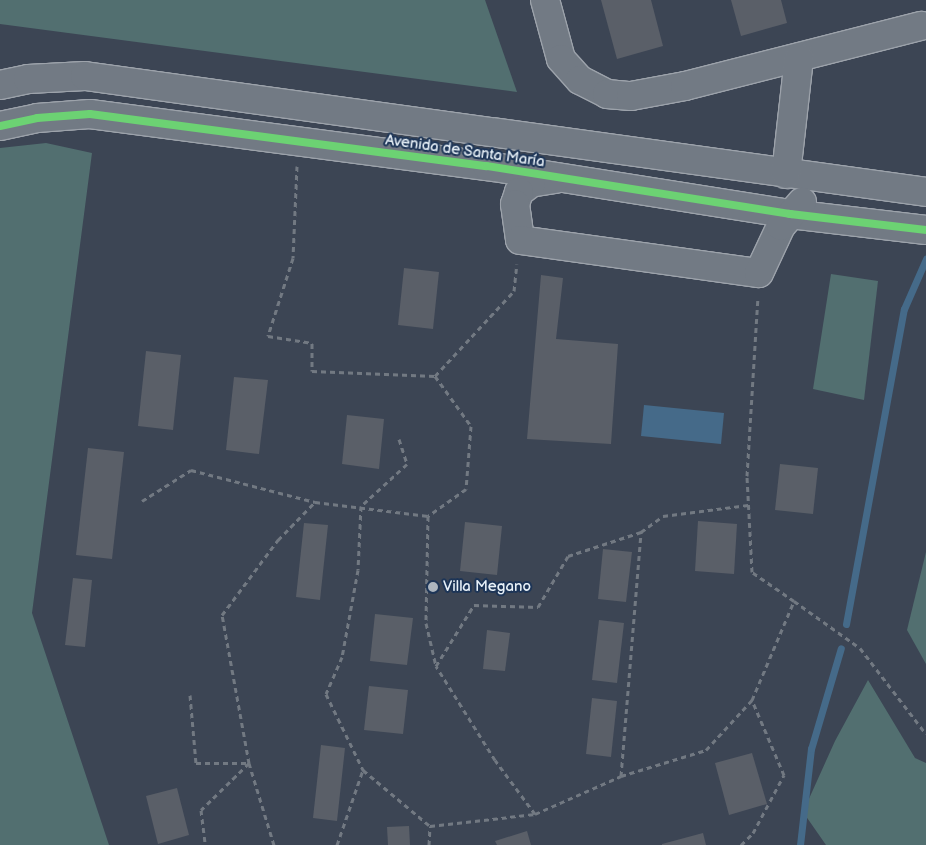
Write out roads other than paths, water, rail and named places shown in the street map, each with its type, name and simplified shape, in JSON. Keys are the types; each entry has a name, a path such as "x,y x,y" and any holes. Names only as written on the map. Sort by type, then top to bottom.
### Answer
{"street":[{"path":"546,0 561,59 580,80 607,94 631,96 685,86 921,26"},
{"path":"786,174 800,58"},
{"name":"Avenida de Santa María","path":"0,86 28,79 85,76 286,101 826,180 926,192"},
{"name":"Avenida de Santa María","path":"0,126 37,118 90,114 475,164 790,214 926,230"},
{"path":"562,178 531,183 518,192 515,204 520,240 760,274 790,214 826,180"}],"water":[{"path":"644,405 724,413 721,444 641,436"}],"waterway":[{"path":"846,624 904,309 926,259"},
{"path":"800,845 811,749 841,648"}],"place":[{"name":"Villa Megano","path":"433,587"}]}
